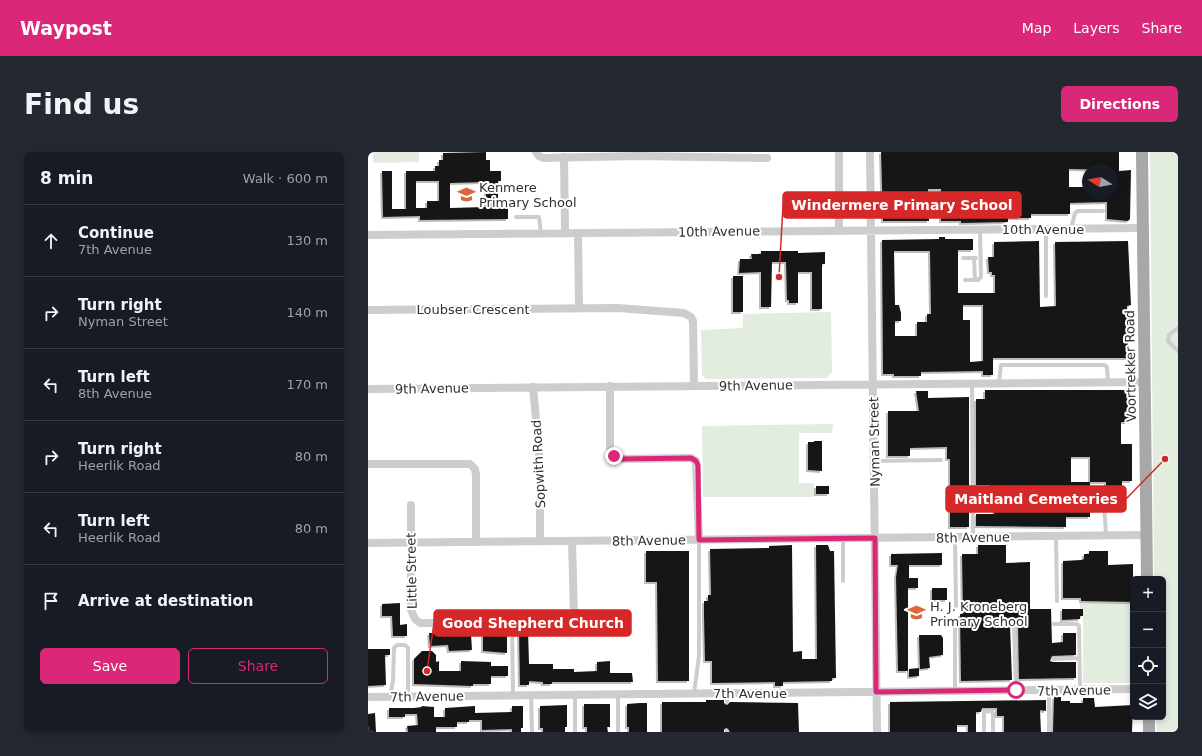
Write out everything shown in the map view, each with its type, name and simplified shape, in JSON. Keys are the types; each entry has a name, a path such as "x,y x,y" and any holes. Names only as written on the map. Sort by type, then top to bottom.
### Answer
{"main road":[{"name":"Voortrekker Road","path":"1142,152 1147,576"},
{"path":"1149,720 1149,732"}],"street":[{"path":"536,152 543,158 697,154 767,158"},
{"path":"839,152 839,230"},
{"name":"Nyman Street","path":"870,152 877,732"},
{"path":"564,157 565,233"},
{"name":"10th Avenue","path":"368,235 1143,228"},
{"path":"578,233 579,308"},
{"name":"Loubser Crescent","path":"368,310 625,308 682,312 689,315 693,324 694,386"},
{"name":"9th Avenue","path":"368,389 1144,382"},
{"path":"610,386 610,448 614,456 622,459 691,458 696,461 699,540"},
{"name":"Sopwith Road","path":"533,387 540,463 540,541"},
{"path":"368,464 470,464 475,469 476,475 476,542"},
{"name":"Little Street","path":"410,505 411,610 413,617 417,622 427,624 512,623 618,615"},
{"name":"8th Avenue","path":"368,543 1146,535"},
{"path":"572,541 574,618"},
{"name":"7th Avenue","path":"368,697 1130,689"}],"lane":[{"path":"1071,229 1075,213 1078,211 1103,210"},
{"path":"516,217 539,217 541,233"},
{"path":"965,280 975,280 980,279 981,277 980,229"},
{"path":"1046,229 1046,296"},
{"path":"964,258 981,257"},
{"path":"974,258 975,280"},
{"path":"1178,328 1170,335 1168,341 1178,351"},
{"path":"999,383 999,370 1001,366 1005,365 1104,365 1107,367 1108,382"},
{"path":"972,383 973,537"},
{"path":"874,461 941,460"},
{"path":"1104,504 1106,536"},
{"path":"1056,536 1056,601"},
{"path":"955,537 956,606"},
{"path":"843,538 843,581"},
{"path":"694,693 699,656 699,540"},
{"path":"955,620 955,691"},
{"path":"512,623 513,695"},
{"path":"1014,624 1016,690"},
{"path":"1054,624 1079,625 1080,690"},
{"path":"390,696 394,681 394,648 397,645 405,645 408,648 408,696"},
{"path":"1053,658 1080,658"},
{"path":"1049,690 1049,732"},
{"path":"727,693 727,702"},
{"path":"575,694 575,732"},
{"path":"618,694 618,732"},
{"path":"531,695 532,732"},
{"path":"984,732 984,712 992,711 993,732"}],"shaded area":[{"path":"373,152 419,152 419,162 373,163"},
{"path":"1150,152 1178,152 1178,732 1157,732 1156,720 1166,720 1166,576 1154,576"},
{"path":"831,312 832,372 827,378 706,379 702,375 701,330 743,328 743,314"},
{"path":"833,424 832,433 799,433 799,483 814,483 814,497 703,497 702,426"},
{"path":"1080,603 1130,603 1130,683 1083,683 1083,610 1080,609"}],"building":[{"path":"486,152 486,160 490,160 490,171 501,171 501,181 498,181 498,207 508,207 508,219 420,220 420,216 383,217 382,171 392,171 392,209 406,209 406,171 435,171 435,166 439,166 439,160 443,160 443,153","holes":["416,181 439,181 439,201 427,201 427,208 416,208","486,182 486,207 450,208 450,183"]},
{"path":"881,152 1119,152 1119,171 1131,170 1130,219 1128,221 1107,219 1107,202 1070,203 1070,214 1031,214 1031,218 1008,218 1008,222 961,223 961,221 941,221 941,189 928,189 929,221 883,221"},
{"path":"939,237 945,237 945,239 973,239 973,250 958,250 958,293 995,293 995,275 992,275 992,272 989,272 988,257 994,257 994,242 1039,241 1040,307 1056,306 1055,242 1128,241 1131,305 1127,306 1128,358 993,358 993,375 983,375 983,371 921,372 921,376 894,376 894,374 883,374 882,240 939,239","holes":["894,251 930,251 931,314 927,314 927,322 917,322 917,336 895,336 895,321 901,321 901,313 899,305 895,305","963,305 983,305 983,361 970,362 970,320 963,320"]},
{"path":"761,251 798,251 798,253 825,252 825,264 822,264 822,309 812,309 812,272 798,272 798,303 789,303 789,300 787,300 786,262 772,262 771,307 761,307 761,272 739,273 740,259 752,259 751,254 761,254"},
{"path":"733,276 743,276 743,312 733,312"},
{"path":"985,390 1125,390 1125,392 1131,392 1131,422 1121,422 1121,444 1132,444 1132,481 1122,481 1122,505 1108,504 1106,501 1106,482 1090,482 1090,517 1066,517 1066,527 976,526 976,514 994,514 994,493 990,493 990,485 976,485 976,399 985,399","holes":["1071,457 1090,457 1090,482 1071,482"]},
{"path":"916,391 928,391 928,398 969,397 969,527 950,527 950,459 947,459 947,447 910,448 910,456 888,456 888,411 919,411"},
{"path":"822,441 822,471 808,470 808,442"},
{"path":"816,486 829,486 829,494 816,494"},
{"path":"792,545 793,652 802,651 802,659 817,659 816,545 828,545 830,551 834,551 836,678 832,678 832,681 783,682 783,686 775,686 775,682 712,683 712,661 705,661 704,616 704,601 708,601 708,595 711,595 710,549 769,548 769,546"},
{"path":"978,545 1006,545 1006,563 1030,562 1030,609 1051,609 1052,643 1063,642 1063,633 1076,633 1076,655 1052,656 1050,661 1076,662 1076,678 1019,679 1018,624 1014,621 1010,624 1012,680 961,681 960,614 963,614 962,554 978,554"},
{"path":"646,551 689,551 689,681 658,681 657,582 646,582"},
{"path":"1089,551 1108,551 1108,565 1133,564 1133,576 1130,576 1130,602 1081,601 1081,598 1063,598 1063,561 1081,560 1084,559 1084,554 1089,554"},
{"path":"942,553 942,565 909,565 909,578 918,578 918,588 908,588 908,671 898,671 896,577 898,565 891,565 891,554"},
{"path":"932,588 947,588 947,600 932,600"},
{"path":"400,603 400,625 407,624 407,636 393,636 392,616 382,616 382,604"},
{"path":"1062,609 1083,609 1083,616 1080,616 1080,619 1062,620"},
{"path":"519,630 528,630 529,664 553,664 553,669 574,669 574,672 597,671 597,662 610,661 610,673 632,673 633,682 552,682 552,684 543,684 543,682 529,681 529,685 520,685"},
{"path":"429,633 471,634 472,650 449,651 448,645 430,646"},
{"path":"483,633 507,635 507,653 483,651"},
{"path":"919,635 941,635 943,638 943,655 929,657 930,668 920,669"},
{"path":"368,649 390,649 390,655 385,655 386,685 368,686"},
{"path":"422,651 432,651 436,655 436,662 439,661 439,671 461,671 461,661 491,662 491,666 508,666 508,676 491,676 491,684 473,684 473,686 414,684 414,659"},
{"path":"919,668 919,676 909,677 909,669"},
{"path":"1054,697 1061,697 1061,701 1070,701 1070,703 1083,703 1083,698 1094,698 1095,707 1130,705 1130,720 1132,720 1132,732 1053,732"},
{"path":"706,700 724,700 724,703 727,705 730,702 798,703 799,732 730,732 727,728 724,729 724,732 662,732 662,702 706,702"},
{"path":"1046,700 1046,711 1040,710 1041,732 1004,732 1004,716 997,716 997,708 982,708 981,712 976,712 976,732 968,732 968,725 957,725 957,732 890,732 890,702"},
{"path":"647,703 647,732 629,732 629,727 627,727 627,704"},
{"path":"584,704 610,704 610,727 607,727 608,732 587,732 587,727 584,727"},
{"path":"567,705 567,727 565,727 565,732 543,732 543,728 540,728 540,706"},
{"path":"421,706 434,707 434,717 445,717 445,708 475,706 475,713 512,712 512,706 523,706 523,728 521,728 521,732 512,732 512,729 482,730 482,720 469,720 469,722 457,722 457,727 436,727 436,732 408,732 407,726 418,725 417,714 405,714 405,717 389,717 389,708 414,708 422,707"},
{"path":"375,713 376,732 368,732 368,714"}],"place":[{"name":"Kenmere Primary School","path":"466,194"},
{"name":"Windermere Primary School","path":"779,277"},
{"name":"Maitland Cemeteries","path":"1165,459"},
{"name":"H. J. Kroneberg Primary School","path":"917,613"},
{"name":"Good Shepherd Church","path":"427,671"}],"route":[{"path":"614,456 619,459 691,458 695,460 698,463 699,540 875,538 876,692 1016,690"}]}
